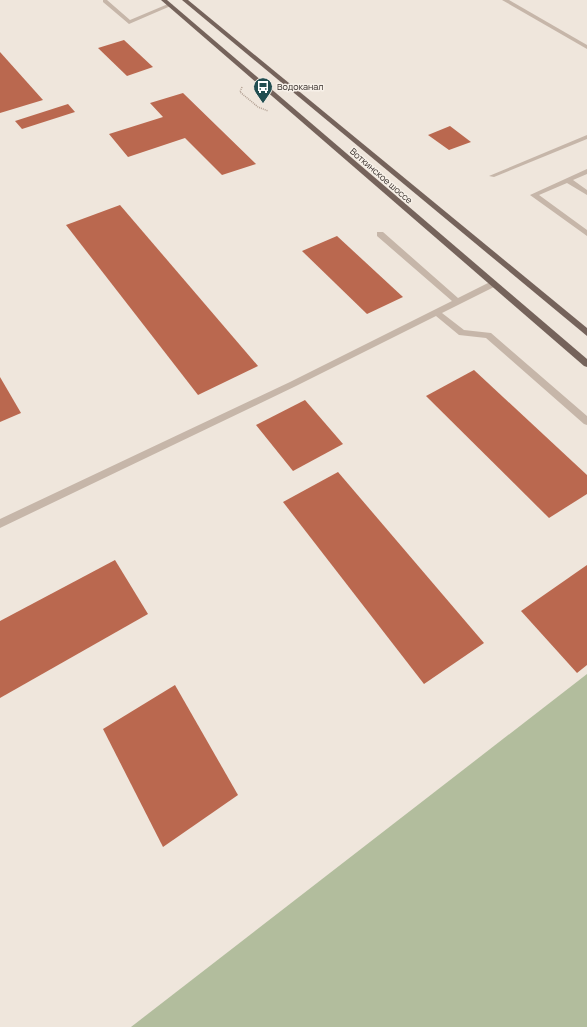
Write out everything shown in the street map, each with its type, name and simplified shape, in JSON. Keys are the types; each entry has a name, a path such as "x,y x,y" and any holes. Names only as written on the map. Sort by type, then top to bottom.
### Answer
{"main road":[{"name":"Воткинское шоссе","path":"185,0 587,333"},
{"name":"Воткинское шоссе","path":"167,2 587,364"}],"lane":[{"path":"505,0 587,47"},
{"path":"105,1 128,22 167,2"},
{"path":"492,176 587,137"},
{"path":"587,171 534,195 587,234"},
{"path":"568,180 587,193"},
{"path":"380,234 457,301"},
{"path":"0,524 293,384 493,284"},
{"path":"436,312 462,333 488,335 587,422"}],"green space":[{"path":"587,674 587,1027 131,1027"}],"building":[{"path":"124,40 153,67 127,76 98,48"},
{"path":"0,52 43,100 0,113"},
{"path":"183,93 256,164 222,175 185,138 128,157 109,134 163,117 150,103"},
{"path":"68,104 75,112 22,129 15,121"},
{"path":"450,126 471,142 449,150 428,135"},
{"path":"120,205 258,366 198,395 66,225"},
{"path":"337,236 403,297 367,314 302,251"},
{"path":"474,370 587,475 587,494 549,518 426,396"},
{"path":"0,377 21,413 0,422"},
{"path":"305,400 343,444 293,471 256,425"},
{"path":"338,472 484,643 424,684 283,502"},
{"path":"115,560 148,614 0,698 0,621"},
{"path":"587,565 587,665 577,673 521,611"},
{"path":"175,685 238,795 163,847 103,729"}],"place":[{"name":"Водоканал","path":"263,104"}]}
